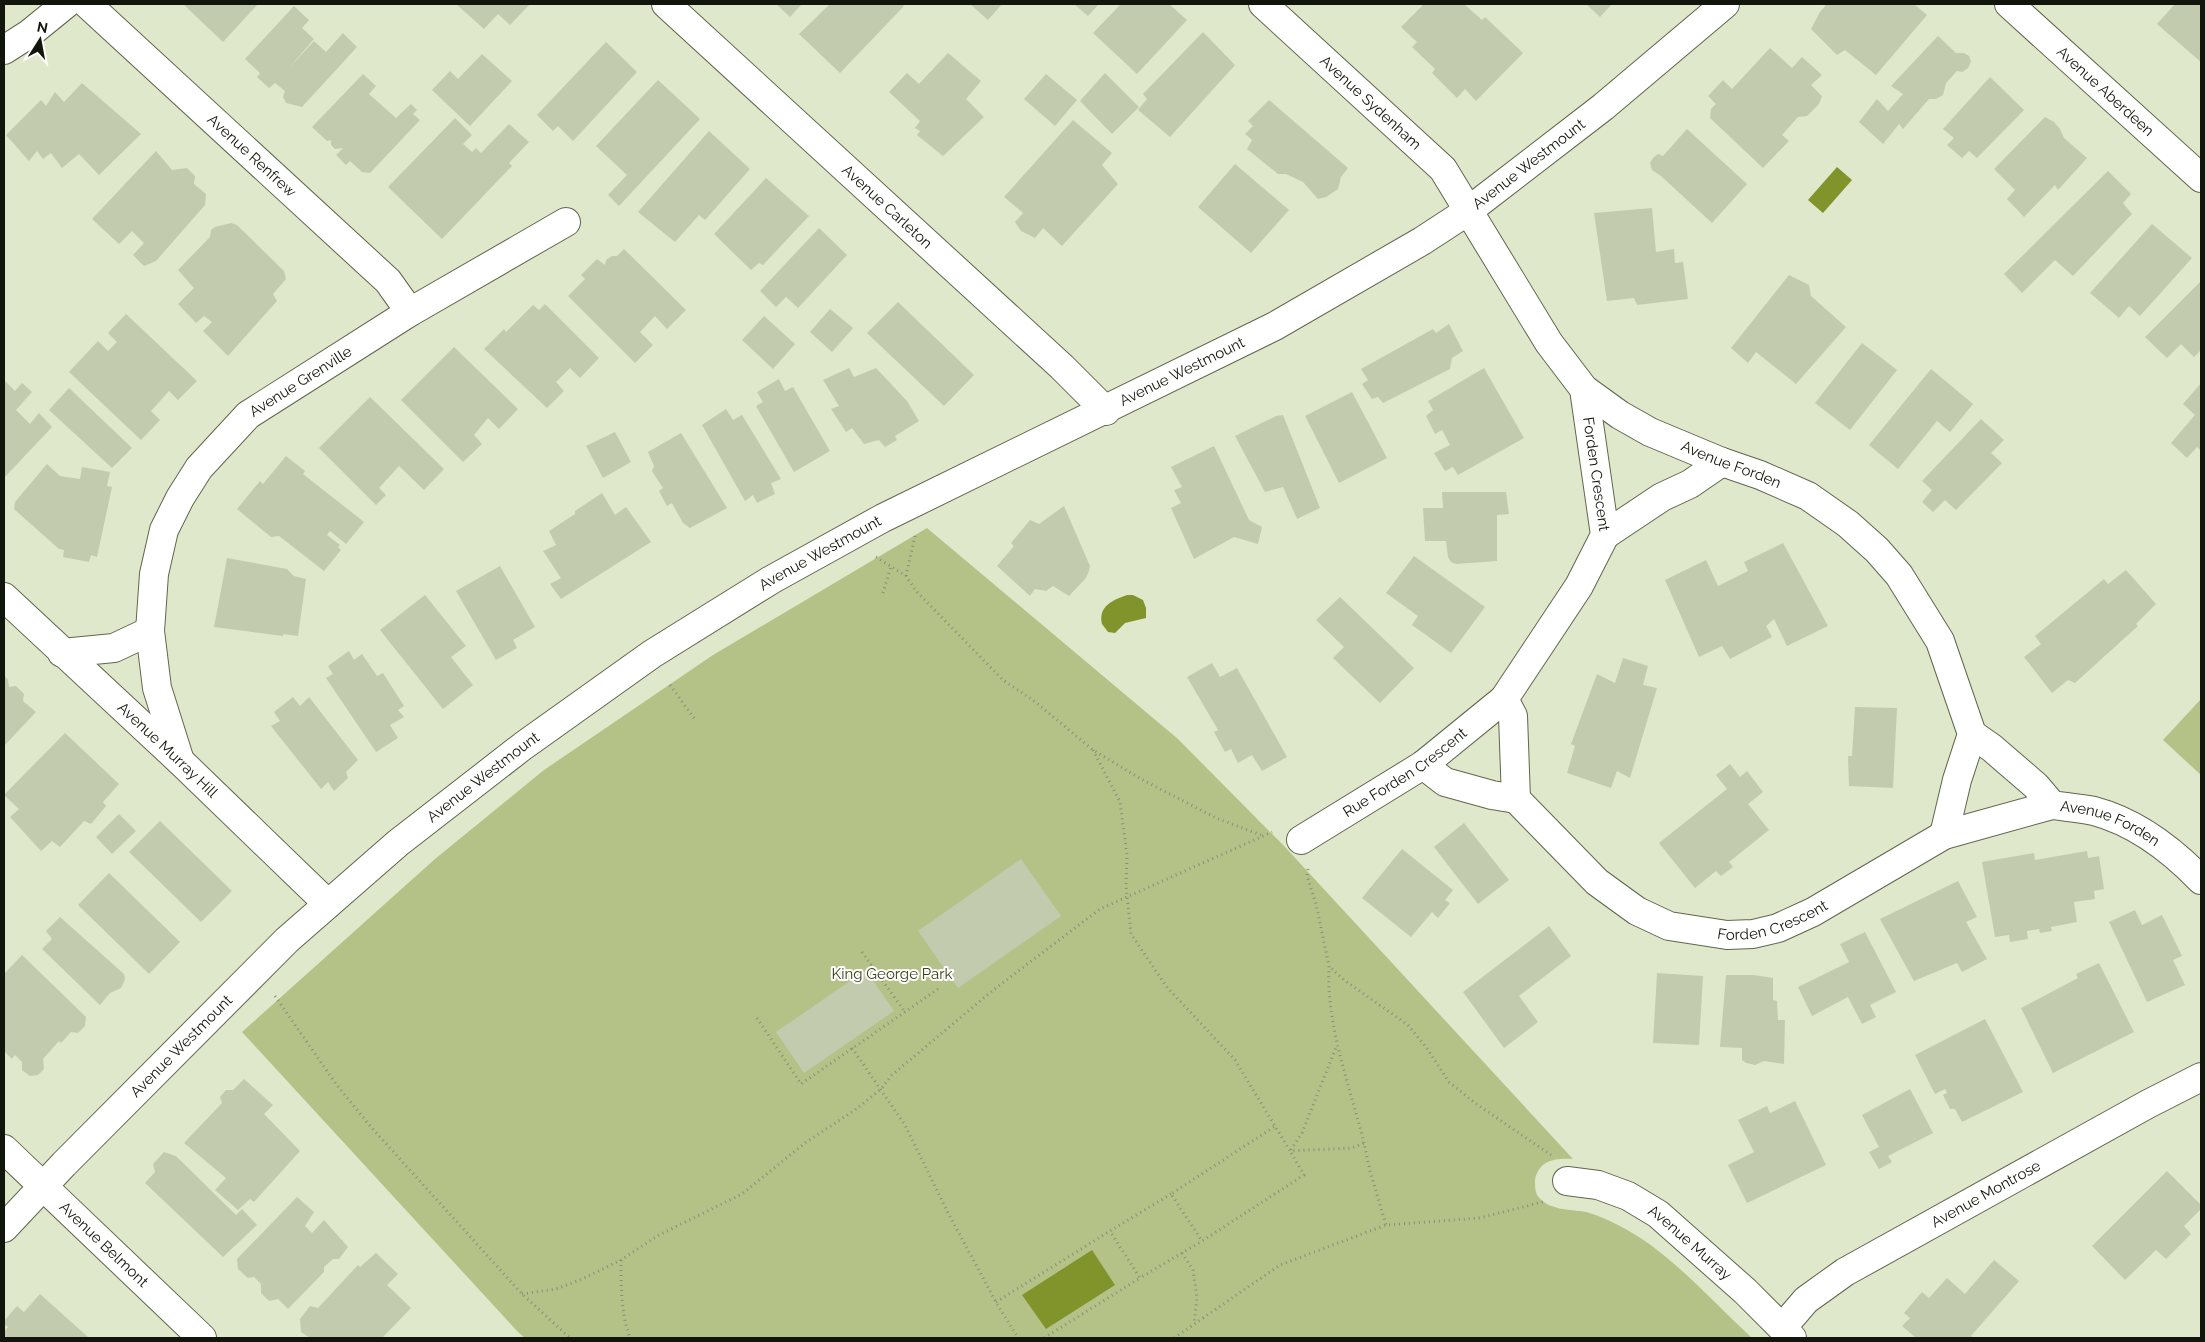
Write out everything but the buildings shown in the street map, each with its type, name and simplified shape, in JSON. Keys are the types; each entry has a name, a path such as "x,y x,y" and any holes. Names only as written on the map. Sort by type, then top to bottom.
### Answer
{"street":[{"path":"4,50 29,34 66,4"},
{"name":"Avenue Renfrew","path":"87,4 388,281 410,312"},
{"name":"Avenue Carleton","path":"666,4 1106,411"},
{"name":"Avenue Sydenham","path":"1263,4 1442,169 1468,211"},
{"name":"Avenue Westmount","path":"4,1228 42,1186 287,940 398,843 523,746 652,654 771,580 876,522 1106,411 1275,326 1422,241 1468,211 1604,107 1725,4"},
{"name":"Avenue Aberdeen","path":"2009,4 2201,178"},
{"name":"Avenue Forden","path":"1468,211 1549,343 1584,389 1620,415 1650,432 1808,496 1848,524 1877,550 1899,575 1940,641 1972,734 1992,748 2036,786 2052,805 2094,811 2141,832 2167,849 2201,880"},
{"name":"Avenue Grenville","path":"180,761 157,688 150,631 154,574 164,530 180,498 199,468 248,415 410,312 566,222"},
{"name":"Forden Crescent","path":"1504,699 1579,586 1605,535 1584,389"},
{"path":"1605,535 1662,497 1690,484 1722,462"},
{"name":"Avenue Murray Hill","path":"4,597 180,761 328,904"},
{"path":"62,653 114,648 150,631"},
{"path":"1423,765 1445,782 1492,795 1516,799 1513,716 1504,699"},
{"name":"Rue Forden Crescent","path":"1296,844 1423,765 1504,699"},
{"path":"1944,835 1957,780 1972,734"},
{"name":"Forden Crescent","path":"1516,799 1597,882 1637,911 1669,926 1727,935 1753,934 1778,928 1814,912 1944,835 2052,805"},
{"name":"Avenue Montrose","path":"1787,1333 1806,1300 1845,1272 2148,1104 2201,1078"},
{"name":"Avenue Belmont","path":"4,1150 202,1338"},
{"name":"Avenue Murray","path":"1567,1181 1598,1185 1628,1196 1658,1214 1745,1291 1787,1333"}],"path":[{"path":"906,576 916,530"},
{"path":"874,555 906,576 916,591 1003,680 1032,700 1093,750 1141,779 1216,818 1262,835 1296,844 1316,904 1329,966 1330,1000 1338,1044 1370,1171 1386,1225"},
{"path":"883,593 891,566"},
{"path":"670,685 696,722"},
{"path":"1044,1338 1304,1175 1235,1060 1166,986 1132,934 1126,885 1127,855 1120,802 1093,750"},
{"path":"522,1294 556,1290 580,1280 621,1260 659,1235 742,1194 805,1143 855,1110 881,1089 892,1075 992,991 1100,910 1128,895 1262,835"},
{"path":"862,952 905,1012"},
{"path":"1329,966 1344,980 1408,1025 1426,1047 1449,1082 1512,1130 1553,1156"},
{"path":"757,1018 801,1084 938,989"},
{"path":"275,996 336,1084 371,1127 522,1294 570,1338"},
{"path":"1290,1151 1302,1133 1338,1044"},
{"path":"852,1048 905,1125 947,1211 996,1302 1018,1338"},
{"path":"996,1302 1172,1194 1275,1127"},
{"path":"1290,1151 1352,1148 1364,1143"},
{"path":"1172,1194 1202,1240"},
{"path":"1174,1338 1280,1265 1386,1225 1480,1218 1548,1200"},
{"path":"1110,1231 1140,1278"},
{"path":"1182,1253 1193,1270 1197,1298 1194,1325"},
{"path":"621,1260 621,1290 625,1323 630,1338"}],"green space":[{"name":"King George Park","path":"927,528 1178,739 1285,847 1573,1159 1554,1160 1540,1168 1535,1180 1535,1186 1537,1195 1542,1200 1553,1207 1586,1212 1614,1223 1636,1235 1705,1292 1752,1338 525,1338 518,1332 242,1032 435,859 544,770 713,655"},
{"path":"2201,699 2201,775 2163,740"}],"shaded area":[{"path":"1837,167 1852,180 1823,213 1808,200"},
{"path":"1127,595 1133,595 1143,600 1146,608 1146,618 1125,623 1115,633 1108,632 1102,624 1101,618 1104,608"},
{"path":"1092,1250 1115,1285 1046,1329 1022,1295"}]}
